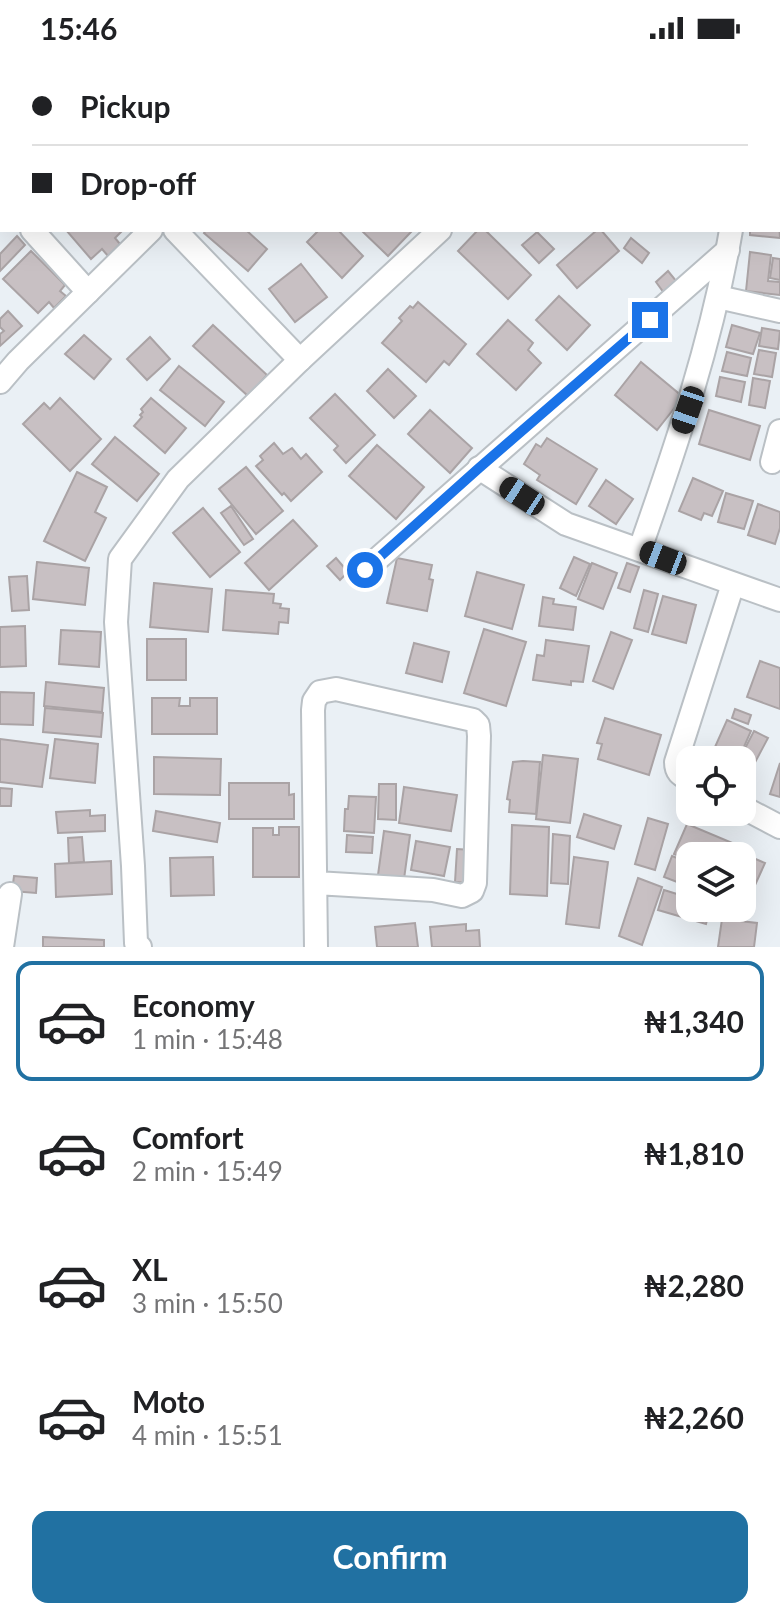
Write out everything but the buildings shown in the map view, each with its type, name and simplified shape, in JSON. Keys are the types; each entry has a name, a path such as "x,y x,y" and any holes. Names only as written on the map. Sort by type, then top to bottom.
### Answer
{"street":[{"path":"34,232 88,292"},
{"path":"0,382 149,232"},
{"path":"177,232 300,360"},
{"path":"140,947 136,943 116,622 120,559 178,479 438,232"},
{"path":"640,549 688,410 730,240"},
{"path":"365,570 730,240"},
{"path":"718,297 780,311"},
{"path":"772,462 780,431"},
{"path":"479,468 566,524 780,600"},
{"path":"681,746 733,584"},
{"path":"316,883 433,890 462,896 472,891 475,883 479,736 478,725 473,720 336,689 320,692 313,710 316,947"},
{"path":"756,814 780,827"},
{"path":"2,947 10,894"}],"route":[{"path":"365,570 650,320"}]}
